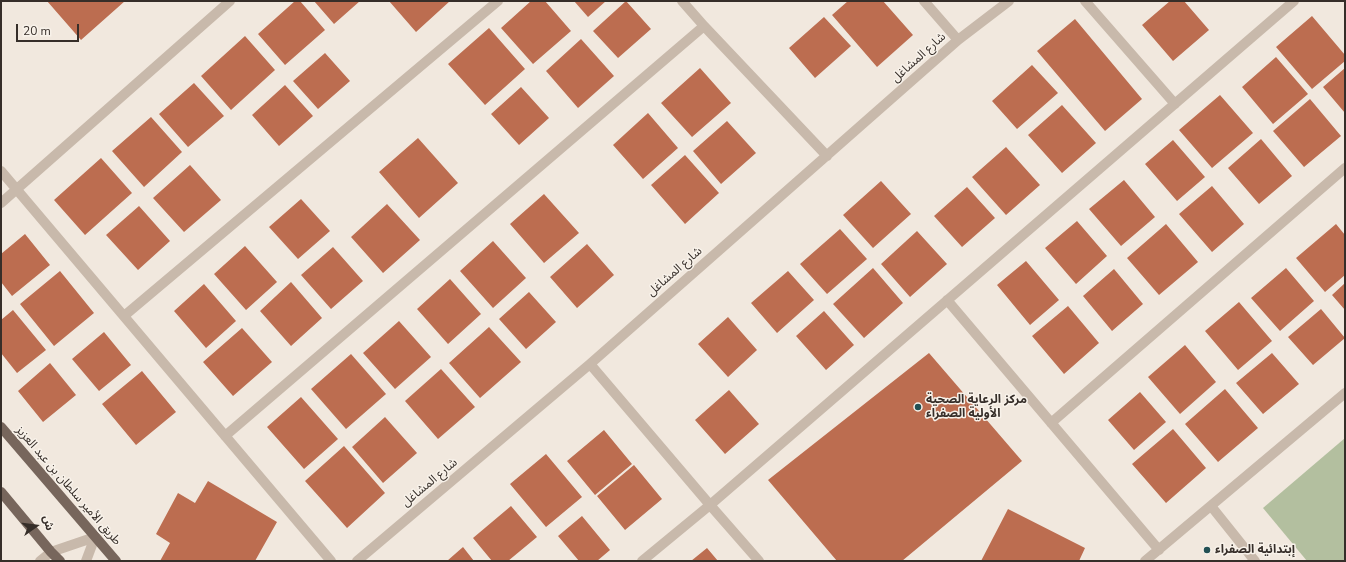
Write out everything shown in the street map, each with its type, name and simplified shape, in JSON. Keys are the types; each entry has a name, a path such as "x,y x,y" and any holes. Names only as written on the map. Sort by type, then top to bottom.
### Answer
{"main road":[{"name":"طريق الأمير سلطان بن عبد العزيز","path":"1,427 116,561"},
{"path":"1,492 60,561"}],"street":[{"path":"1,203 230,1"},
{"path":"124,316 498,1"},
{"path":"682,1 827,156"},
{"path":"924,1 958,40"},
{"name":"شارع المشاغل","path":"357,561 590,364 958,40 1009,1"},
{"path":"1085,1 1175,104"},
{"path":"642,561 710,505 1294,1"},
{"path":"225,436 704,26"},
{"path":"1051,423 1345,168"},
{"path":"1,171 331,561"},
{"path":"947,300 1158,550"},
{"path":"590,364 759,561"},
{"path":"1146,561 1345,393"},
{"path":"1211,506 1255,561"},
{"path":"40,561 51,552 95,537"},
{"path":"86,561 95,537"}],"green space":[{"path":"1345,438 1345,561 1307,561 1263,508"}],"building":[{"path":"47,1 125,1 81,40"},
{"path":"295,1 300,1 325,30 285,65 258,34"},
{"path":"314,1 360,1 334,24"},
{"path":"389,1 450,1 416,32"},
{"path":"531,1 545,1 571,31 533,64 501,28"},
{"path":"574,1 606,1 588,17"},
{"path":"626,1 651,29 618,58 593,31"},
{"path":"848,1 883,1 913,35 877,67 832,15"},
{"path":"1170,1 1184,1 1209,30 1173,61 1142,25"},
{"path":"1312,16 1345,55 1345,61 1312,89 1276,47"},
{"path":"824,17 851,46 815,78 789,48"},
{"path":"1075,19 1142,99 1105,131 1037,51"},
{"path":"489,28 525,69 485,105 448,64"},
{"path":"245,36 275,70 231,110 201,76"},
{"path":"581,39 614,76 578,108 546,71"},
{"path":"325,53 350,81 318,109 293,81"},
{"path":"1276,57 1308,94 1273,124 1242,87"},
{"path":"1032,65 1058,93 1017,129 992,101"},
{"path":"700,68 731,103 692,137 661,103"},
{"path":"1345,68 1345,113 1323,87"},
{"path":"194,83 224,116 188,147 159,114"},
{"path":"285,85 313,116 279,146 252,115"},
{"path":"521,87 549,118 519,145 491,114"},
{"path":"1220,95 1253,133 1212,168 1179,130"},
{"path":"1310,99 1341,136 1304,167 1273,131"},
{"path":"1062,105 1096,143 1062,173 1028,135"},
{"path":"648,113 678,148 643,179 613,145"},
{"path":"151,117 182,152 144,187 112,151"},
{"path":"727,121 756,153 721,184 693,151"},
{"path":"418,138 458,183 419,218 379,172"},
{"path":"1261,139 1292,176 1259,204 1228,168"},
{"path":"1173,140 1205,177 1177,201 1145,164"},
{"path":"1006,147 1040,185 1006,215 972,177"},
{"path":"685,155 719,193 685,224 651,185"},
{"path":"101,158 132,193 85,235 54,200"},
{"path":"190,165 221,200 184,232 153,198"},
{"path":"1124,180 1155,217 1121,246 1089,209"},
{"path":"881,181 911,214 873,248 843,215"},
{"path":"1212,186 1244,224 1212,252 1179,214"},
{"path":"967,187 995,218 962,247 934,216"},
{"path":"544,194 579,233 544,263 510,224"},
{"path":"301,199 330,231 298,259 269,227"},
{"path":"387,204 420,240 383,273 351,237"},
{"path":"139,206 170,241 138,270 106,235"},
{"path":"1077,221 1107,256 1076,284 1045,248"},
{"path":"1166,224 1198,262 1159,295 1127,258"},
{"path":"1336,224 1345,235 1345,275 1325,292 1296,258"},
{"path":"840,229 867,259 827,294 800,264"},
{"path":"917,231 947,264 910,297 881,264"},
{"path":"25,234 50,265 12,296 1,282 1,254"},
{"path":"493,241 526,278 493,308 460,271"},
{"path":"587,244 614,275 577,308 550,277"},
{"path":"245,246 277,282 246,310 214,274"},
{"path":"333,247 363,281 331,309 301,275"},
{"path":"1026,261 1059,300 1030,325 997,285"},
{"path":"873,268 903,303 864,338 833,304"},
{"path":"1286,268 1314,301 1280,331 1251,298"},
{"path":"1114,269 1143,304 1112,331 1083,296"},
{"path":"60,271 94,313 54,346 20,304"},
{"path":"788,271 814,300 777,333 751,303"},
{"path":"450,279 481,314 448,344 417,309"},
{"path":"291,282 322,318 291,346 260,311"},
{"path":"1345,283 1345,310 1332,295"},
{"path":"204,284 236,321 206,348 174,311"},
{"path":"529,292 556,322 526,349 499,319"},
{"path":"1239,302 1272,341 1238,370 1205,331"},
{"path":"1068,306 1099,343 1064,374 1032,336"},
{"path":"1321,309 1345,338 1313,365 1288,337"},
{"path":"13,310 46,350 17,373 1,353 1,320"},
{"path":"824,311 854,345 826,370 796,336"},
{"path":"728,317 757,350 728,377 698,344"},
{"path":"399,321 431,357 395,389 363,353"},
{"path":"489,327 521,362 480,398 449,363"},
{"path":"242,328 272,362 233,396 203,362"},
{"path":"104,332 131,365 99,391 72,359"},
{"path":"1185,345 1216,382 1180,414 1148,377"},
{"name":"مركز الرعاية الصحية الأولية الصفراء","path":"929,353 1022,461 902,561 837,561 768,480"},
{"path":"1272,353 1299,384 1263,414 1236,383"},
{"path":"351,354 386,394 346,429 311,389"},
{"path":"50,363 76,395 43,422 18,391"},
{"path":"441,369 475,407 438,439 405,401"},
{"path":"142,371 176,412 136,445 102,404"},
{"path":"1225,389 1258,428 1218,462 1185,424"},
{"path":"729,390 759,424 725,454 695,420"},
{"path":"1140,392 1166,422 1134,450 1108,420"},
{"path":"301,397 338,439 304,469 267,427"},
{"path":"385,417 417,453 383,483 352,447"},
{"path":"1173,429 1206,468 1166,503 1132,464"},
{"path":"604,430 632,464 595,495 567,461"},
{"path":"344,446 385,493 347,528 305,481"},
{"path":"546,454 582,497 546,527 510,484"},
{"path":"634,465 662,499 625,530 597,496"},
{"path":"208,481 277,522 255,561 160,561 170,543 156,534 178,493 195,503"},
{"path":"511,506 537,537 508,561 492,561 473,538"},
{"path":"1008,509 1085,548 1079,561 981,561"},
{"path":"582,516 610,550 597,561 579,561 558,536"},
{"path":"463,547 474,561 447,561"},
{"path":"707,548 718,561 691,561"}],"place":[{"name":"مركز الرعاية الصحية الأولية الصفراء","path":"918,407"},
{"name":"إبتدائية الصفراء","path":"1207,550"}]}
